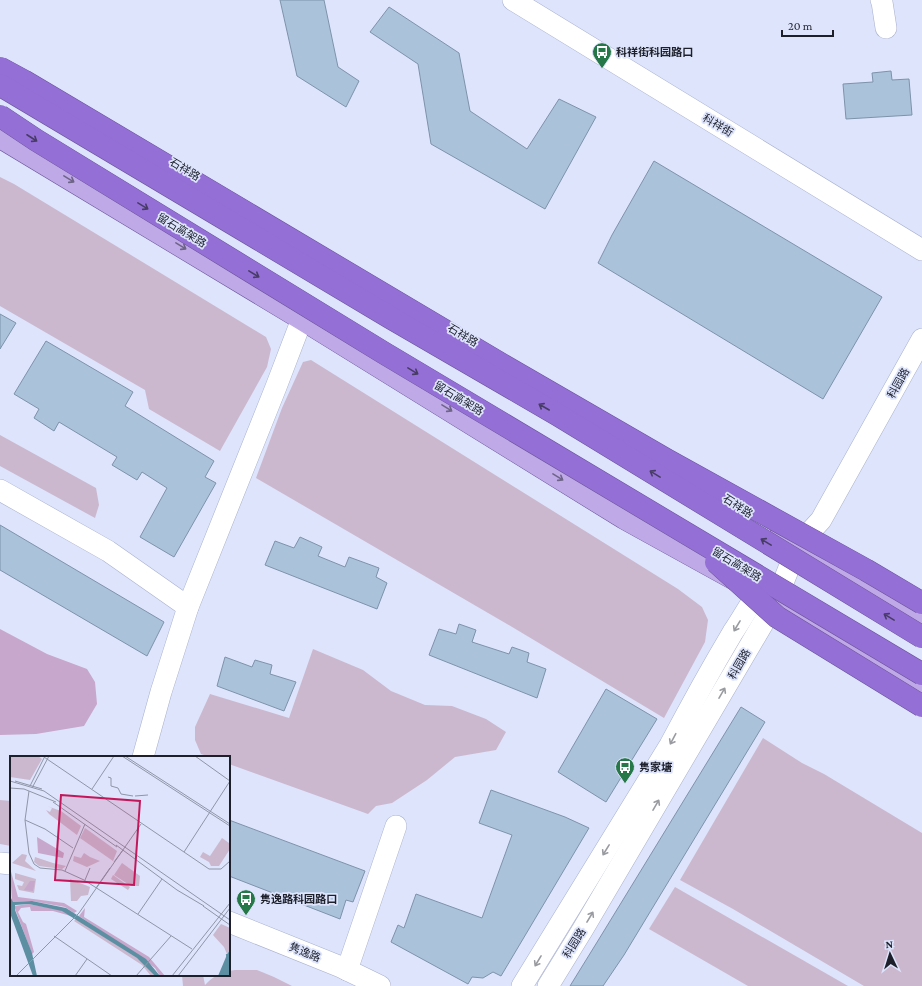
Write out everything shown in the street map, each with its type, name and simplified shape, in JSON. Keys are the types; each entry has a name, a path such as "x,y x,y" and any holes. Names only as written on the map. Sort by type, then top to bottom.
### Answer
{"highway":[{"path":"0,68 513,371 667,460 866,570 922,603"},
{"path":"0,85 384,314 558,415 922,637"},
{"name":"留石高架路","path":"0,116 36,140 384,353 922,674"},
{"path":"679,529 778,617 922,706"}],"main road":[{"name":"石祥路","path":"0,56 123,132 563,395 798,545 922,620"},
{"path":"0,137 302,319 624,518 766,598 922,691"}],"street":[{"name":"科祥街","path":"513,0 922,250"},
{"path":"881,0 886,28"},
{"path":"143,756 161,692 188,607 302,319"},
{"name":"科园路","path":"548,986 587,922 766,598 798,545 821,520 922,339"},
{"path":"0,490 108,552 188,607"},
{"name":"科园路","path":"522,986 670,745 724,647 766,598"},
{"path":"347,970 396,826"},
{"path":"0,863 10,864"},
{"name":"隽逸路","path":"230,922 347,970 380,986"}],"shaded area":[{"path":"0,177 14,184 266,337 271,349 267,367 220,451 149,409 145,390 0,306"},
{"path":"311,360 678,589 702,607 708,620 705,642 664,718 507,624 256,478 282,408 303,362"},
{"path":"0,435 96,488 99,505 95,518 0,466"},
{"path":"0,629 47,654 87,669 95,682 97,704 84,726 36,734 0,735"},
{"path":"313,649 363,670 391,691 425,705 452,706 486,719 506,732 496,750 455,757 427,780 392,803 376,806 368,814 230,764 230,756 207,756 201,754 195,740 195,727 210,694 289,718"},
{"path":"763,738 802,763 824,774 922,833 922,986 864,986 733,909 680,880"},
{"path":"0,800 10,801 10,846 0,844"},
{"path":"675,887 848,986 748,986 649,929"},
{"path":"257,970 292,986 183,986 182,976 203,976 205,985 215,977 230,976 230,971"}],"building":[{"path":"280,0 324,0 338,67 359,81 346,107 297,76"},
{"path":"389,7 459,53 470,111 527,149 559,99 596,117 545,209 431,144 418,64 370,32"},
{"path":"891,71 892,80 909,79 912,115 846,119 843,84 873,82 872,73"},
{"path":"654,161 882,297 823,399 598,263 612,235"},
{"path":"0,314 16,323 0,349"},
{"path":"46,341 133,392 125,406 214,461 205,477 216,483 174,557 140,537 167,488 142,472 137,480 112,465 117,457 59,422 54,431 34,418 39,409 14,394"},
{"path":"0,525 164,622 147,656 0,570"},
{"path":"300,537 322,547 318,556 345,567 349,557 379,568 376,577 387,583 377,609 265,565 275,541 294,548"},
{"path":"459,624 476,630 472,642 509,654 512,647 529,653 527,662 546,669 537,698 429,655 439,629 456,634"},
{"path":"225,657 252,667 255,660 272,665 270,674 296,682 284,711 217,686"},
{"path":"606,689 657,719 606,802 558,772"},
{"path":"741,707 765,722 624,955 603,986 570,986 599,939"},
{"path":"491,790 565,817 589,828 501,976 493,972 483,978 472,977 468,984 391,942 398,925 404,928 416,894 482,918 512,835 479,823"},
{"path":"230,820 365,871 353,902 346,900 340,919 230,876"}],"place":[{"name":"科祥街科园路口","path":"602,69"},
{"name":"隽家塘","path":"625,784"},
{"name":"隽逸路科园路口","path":"246,916"}]}
